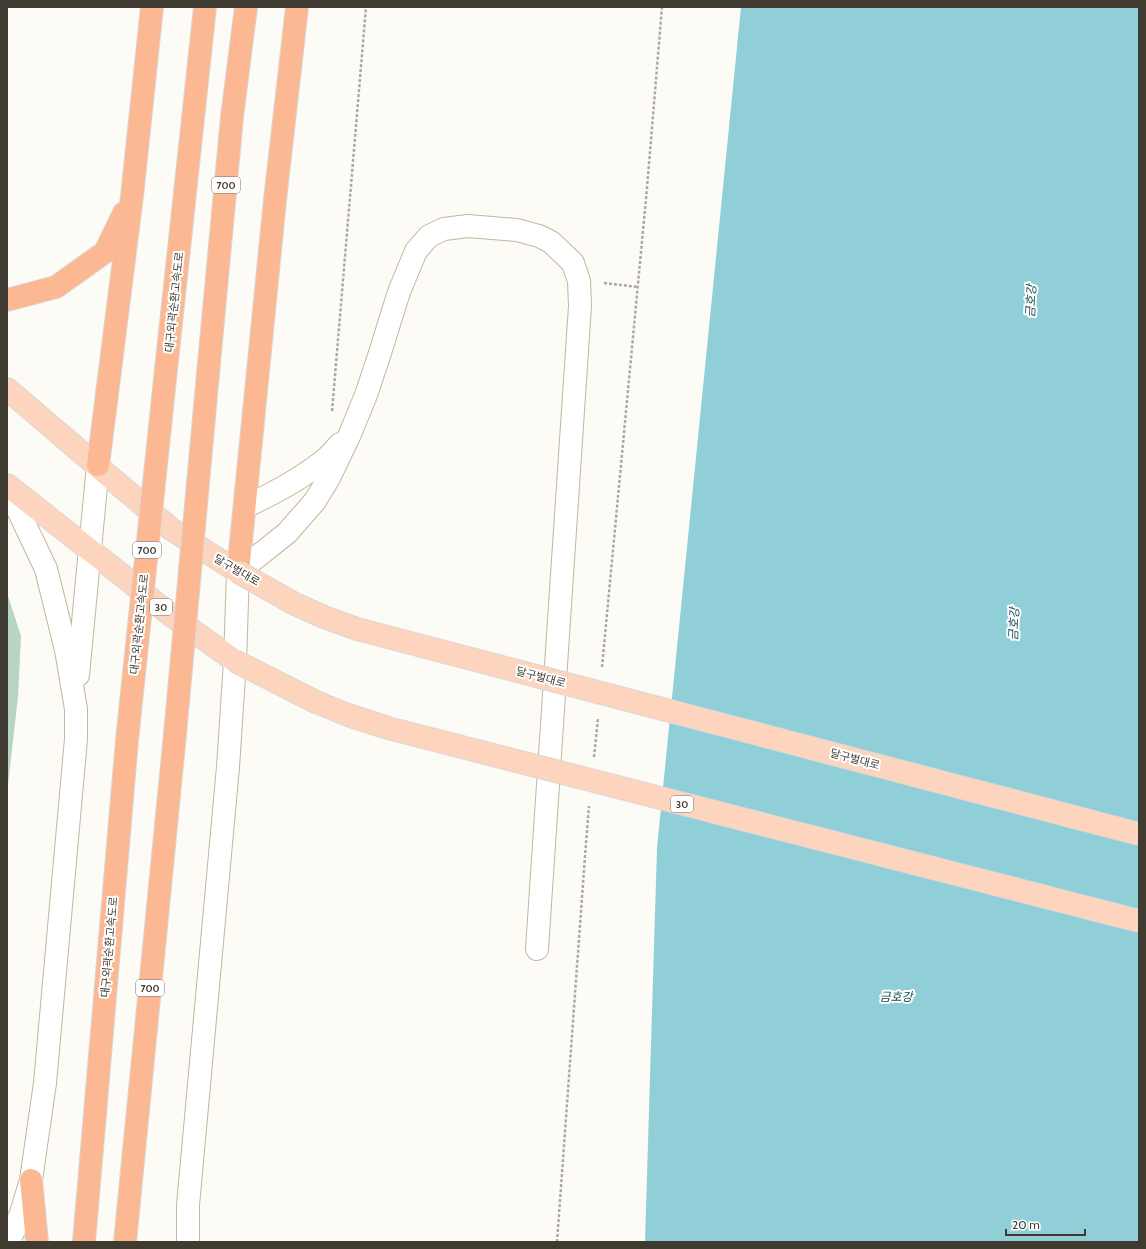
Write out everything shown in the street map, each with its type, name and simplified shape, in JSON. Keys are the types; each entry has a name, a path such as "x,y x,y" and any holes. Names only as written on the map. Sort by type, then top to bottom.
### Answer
{"highway":[{"path":"98,465 132,196 152,7"},
{"name":"대구외곽순환고속도로","path":"84,1242 127,740 205,7"},
{"name":"700","path":"125,1242 175,734 232,117 246,7"},
{"path":"238,572 268,270 297,7"},
{"path":"7,300 56,287 105,252 132,196"},
{"path":"31,1180 36,1242"}],"main road":[{"name":"달구벌대로","path":"7,389 172,529 238,572 295,604 324,617 357,629 1139,834"},
{"name":"30","path":"7,486 168,613 235,661 316,702 348,715 388,728 1139,921"}],"street":[{"path":"188,1242 188,1205 228,767 235,661 238,572 287,533 315,502 329,478 350,434 366,395 399,292 416,251 429,236 444,229 468,226 517,230 539,236 551,242 573,263 579,281 580,306 537,950"},
{"path":"245,507 303,475 328,457 350,434"},
{"path":"22,1242 45,1083 76,739 76,709 89,550 98,465"},
{"path":"7,486 46,569 66,650 76,709"},
{"path":"9,1242 21,1212 31,1180"}],"path":[{"path":"331,418 366,7"},
{"path":"602,674 662,7"},
{"path":"579,281 638,287"},
{"path":"594,761 598,714"},
{"path":"557,1242 584,864 590,800"}],"green space":[{"path":"7,593 21,636 18,697 7,793"}],"water":[{"name":"금호강","path":"741,7 1139,7 1139,1242 645,1242 657,848"}]}
